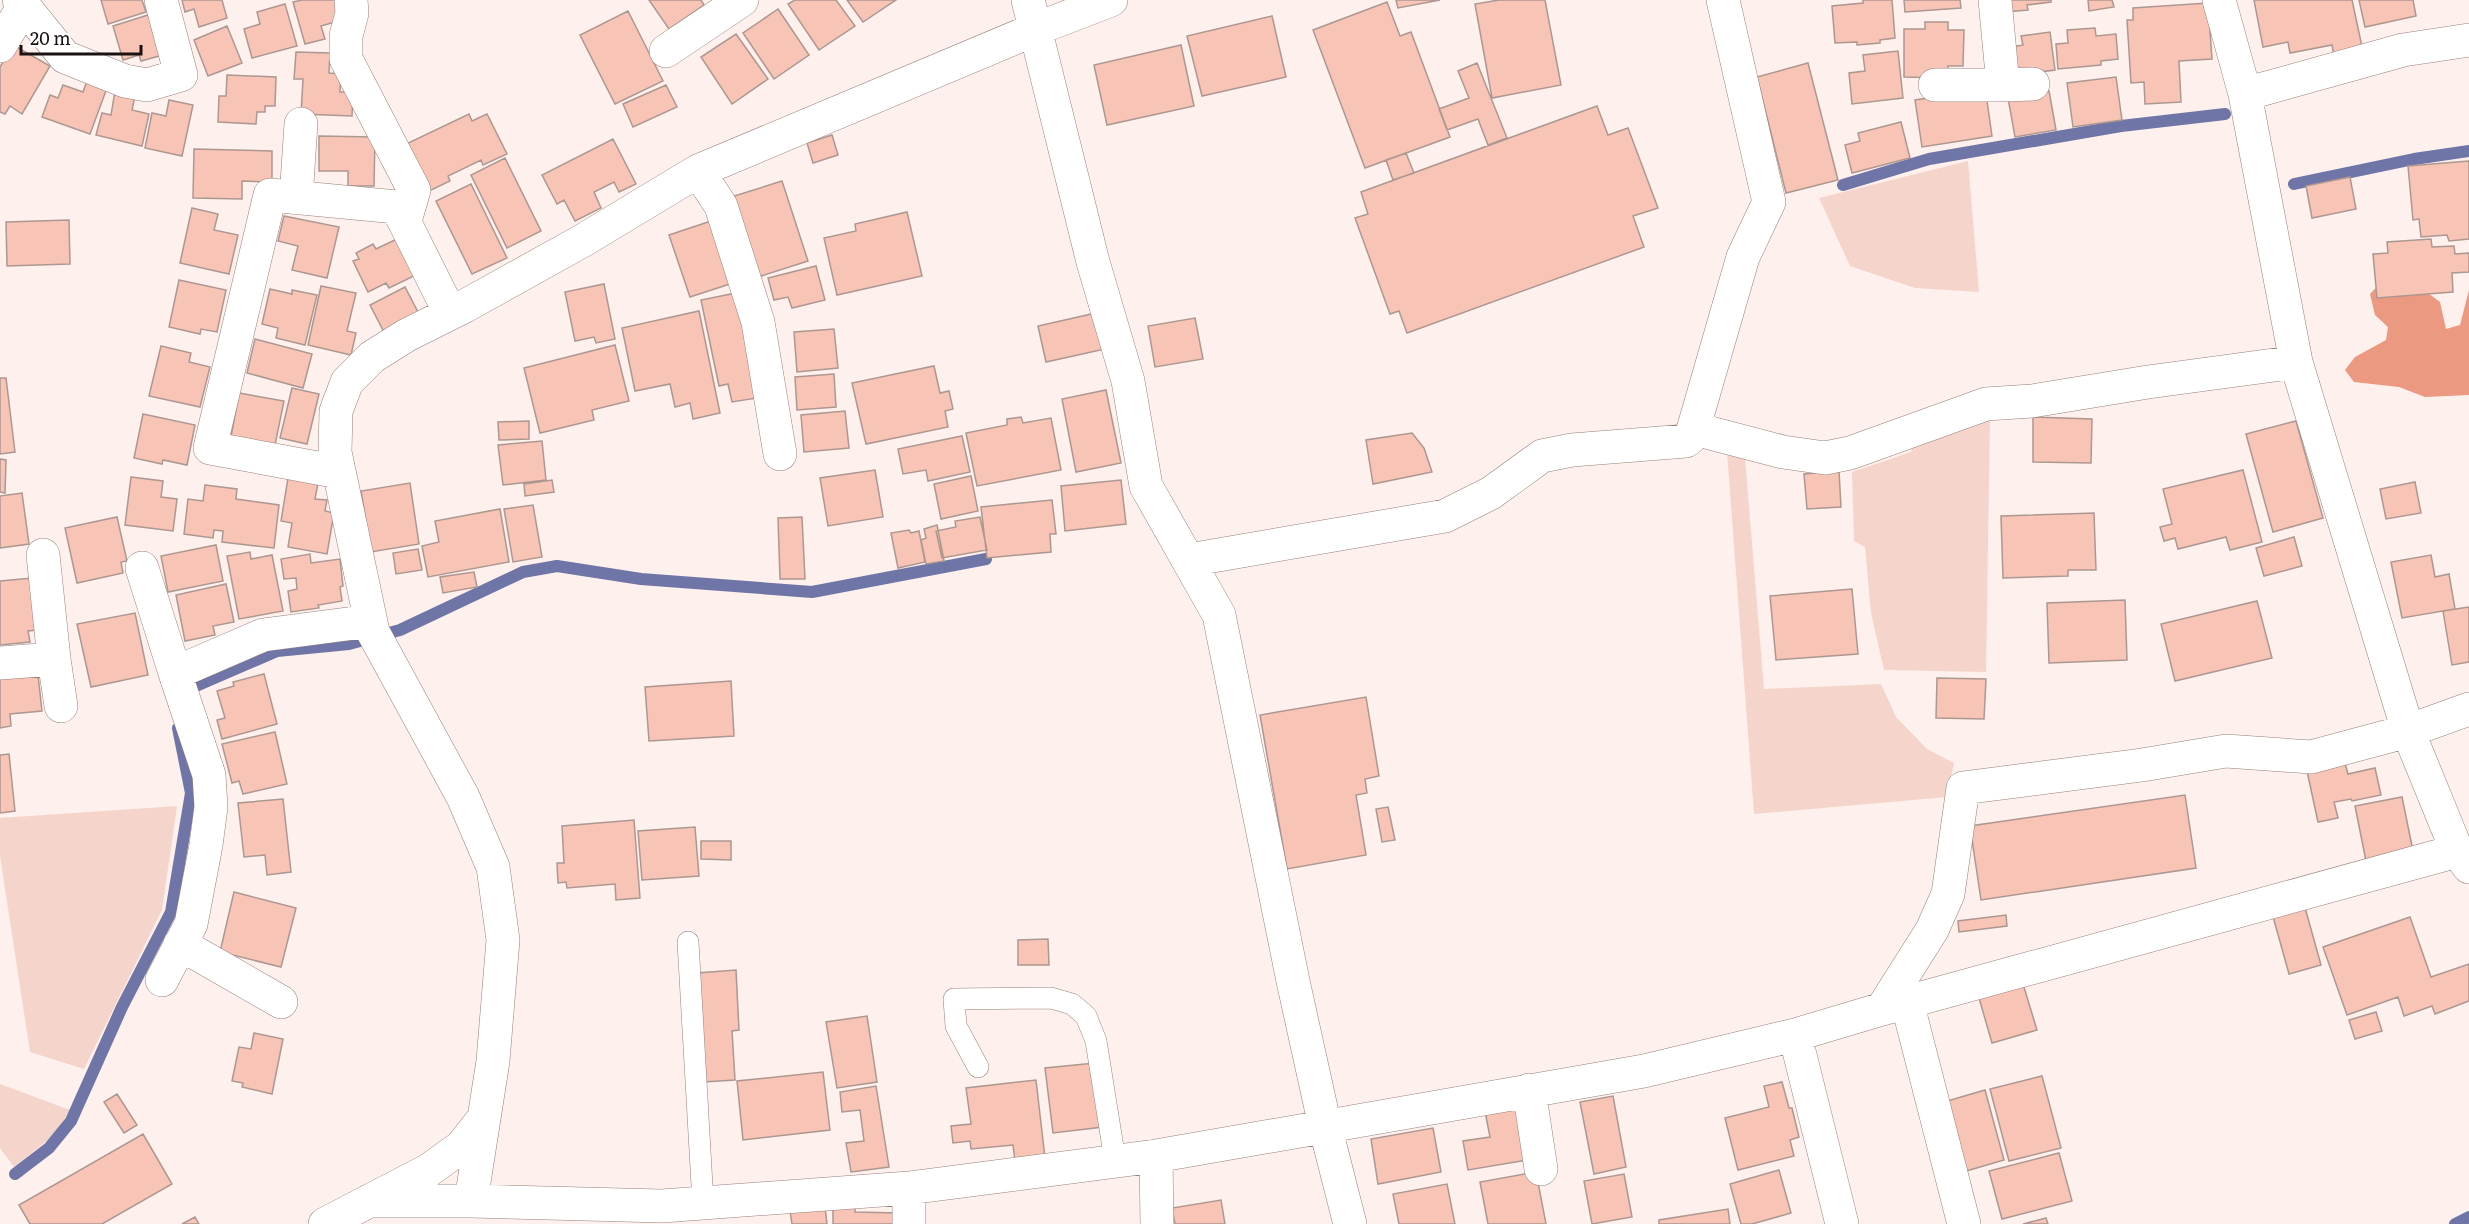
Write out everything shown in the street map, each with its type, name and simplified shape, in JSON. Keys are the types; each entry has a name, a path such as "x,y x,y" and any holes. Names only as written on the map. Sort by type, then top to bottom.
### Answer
{"street":[{"path":"0,46 21,3 65,57 125,81 147,85 181,75 160,0"},
{"path":"351,0 352,13 346,36 346,59 414,190 405,221"},
{"path":"666,51 742,0"},
{"path":"471,1201 493,1060 503,940 493,867 463,796 373,632 335,452 336,411 347,382 372,357 407,335 450,314 582,241 698,171 1032,14 1110,0"},
{"path":"1189,560 1446,516 1491,494 1542,456 1572,450 1686,441 1691,437 1743,257 1769,202 1724,0"},
{"path":"1935,84 2018,84 1995,0"},
{"path":"369,1201 662,1206 909,1188 1156,1156 1644,1071 1795,1035 1894,1005 2463,859 2408,731 2296,362 2245,94 2219,0"},
{"path":"1032,14 1093,262 1128,381 1146,486 1219,615 1291,970 1325,1126 1350,1224"},
{"path":"2245,94 2403,50 2469,40"},
{"path":"296,198 301,124"},
{"path":"698,171 721,206 758,322 780,454"},
{"path":"339,472 210,448 270,195 398,207 450,314"},
{"path":"1695,429 1783,452 1825,458 1850,453 1986,404 2032,401 2148,382 2296,362"},
{"path":"43,555 62,600 54,659 61,706"},
{"path":"142,568 208,775 211,807 191,924 162,980"},
{"path":"175,673 263,635 370,621"},
{"path":"0,663 54,659"},
{"path":"1964,1224 1894,1005 1948,894 1963,788 2142,765 2226,751 2311,757 2408,731 2469,709"},
{"path":"180,944 281,1002"},
{"path":"1795,1035 1842,1224"},
{"path":"1529,1090 1541,1169"},
{"path":"325,1224 429,1170 461,1147 484,1118"},
{"path":"1156,1156 1157,1224"},
{"path":"909,1188 909,1224"}],"lane":[{"path":"688,942 703,1203"},
{"path":"978,1067 956,1026 954,999 1051,998 1072,1004 1086,1016 1096,1041 1114,1160"}],"shaded area":[{"path":"1968,161 1979,292 1915,288 1850,266 1819,198"},
{"path":"2387,276 2405,276 2440,302 2446,329 2460,325 2469,290 2469,395 2425,397 2399,387 2354,382 2345,370 2355,357 2386,340 2388,327 2375,315 2370,294"},
{"path":"1990,417 1986,672 1884,670 1871,613 1865,547 1854,541 1852,472 1911,452 1913,444"},
{"path":"1727,452 1745,458 1764,689 1881,684 1896,717 1927,749 1954,763 1947,797 1754,814"},
{"path":"177,806 162,910 84,1069 30,1052 0,856 0,818"},
{"path":"0,1084 70,1110 54,1135 14,1167 0,1148"}],"building":[{"path":"101,0 142,0 146,12 108,24"},
{"path":"182,0 222,0 227,18 199,27 194,9 185,12"},
{"path":"337,0 342,20 321,26 325,39 305,44 293,2"},
{"path":"649,0 701,0 704,5 669,29"},
{"path":"795,0 836,0 855,26 819,50 788,4"},
{"path":"847,0 896,0 863,22"},
{"path":"1396,0 1440,0 1398,8"},
{"path":"1499,0 1545,0 1561,85 1492,98 1475,4"},
{"path":"1863,0 1892,0 1895,38 1880,40 1880,43 1857,45 1857,42 1835,43 1832,6 1863,3"},
{"path":"1904,0 1960,0 1961,8 1905,12"},
{"path":"2003,0 2051,0 2051,2 2027,5 2028,10 2005,12"},
{"path":"2088,0 2112,0 2114,7 2089,11"},
{"path":"2254,0 2352,0 2364,56 2335,62 2332,45 2290,53 2288,42 2263,47"},
{"path":"2359,0 2413,0 2416,16 2365,27"},
{"path":"1387,2 1400,36 1411,32 1450,137 1365,168 1313,30"},
{"path":"2208,3 2212,59 2179,61 2181,102 2145,104 2144,82 2131,83 2127,20 2133,20 2133,8"},
{"path":"285,4 297,46 252,58 244,29 260,24 257,12"},
{"path":"778,9 809,55 774,79 743,33"},
{"path":"628,11 663,81 615,104 580,35"},
{"path":"151,14 163,55 141,61 139,55 123,60 113,26"},
{"path":"1272,16 1286,77 1202,96 1187,36"},
{"path":"1925,22 1948,22 1948,30 1964,30 1963,66 1948,66 1948,78 1904,77 1904,29 1925,29"},
{"path":"227,26 242,63 208,76 194,40"},
{"path":"2095,28 2096,36 2116,34 2118,59 2101,61 2101,65 2058,69 2056,44 2068,43 2067,30"},
{"path":"2050,32 2055,70 2015,75 2011,47 2023,45 2021,36"},
{"path":"736,34 768,79 732,104 701,57"},
{"path":"13,45 50,66 22,114 10,106 5,114 0,112 0,67"},
{"path":"1181,45 1194,106 1107,125 1094,65"},
{"path":"1898,51 1903,98 1852,104 1849,73 1865,71 1863,55"},
{"path":"296,52 330,53 329,73 341,74 340,92 353,92 352,116 301,114 303,79 294,79"},
{"path":"1477,63 1507,138 1488,145 1478,119 1447,130 1439,109 1469,98 1458,71"},
{"path":"1808,63 1838,180 1786,193 1757,77"},
{"path":"227,75 276,77 275,106 265,106 265,112 257,112 256,124 218,122 219,96 226,96"},
{"path":"2116,77 2122,120 2073,127 2067,83"},
{"path":"87,81 107,88 90,134 42,117 50,95 58,98 63,85 83,92"},
{"path":"666,85 677,107 633,127 623,104"},
{"path":"115,91 135,96 132,110 149,114 142,146 96,135 102,113 111,115"},
{"path":"2049,91 2056,130 2015,137 2008,98"},
{"path":"1986,94 1992,136 1922,147 1915,100"},
{"path":"169,100 193,105 182,156 145,148 152,113 166,116"},
{"path":"1597,106 1608,135 1628,128 1658,208 1633,216 1644,247 1407,333 1399,311 1390,314 1355,218 1368,214 1361,192"},
{"path":"469,114 472,121 487,114 507,154 483,165 481,160 448,176 450,181 427,192 404,145"},
{"path":"1901,122 1910,158 1852,173 1845,145 1860,141 1858,133"},
{"path":"832,135 838,155 813,163 807,143"},
{"path":"319,136 375,137 374,186 348,186 348,171 319,171"},
{"path":"613,139 636,184 619,192 614,182 594,192 601,208 575,221 564,200 557,204 542,175"},
{"path":"194,149 272,151 272,182 242,181 242,199 193,198"},
{"path":"1406,153 1414,173 1393,180 1386,160"},
{"path":"505,158 541,231 507,248 471,175"},
{"path":"2469,161 2469,239 2449,241 2447,235 2421,237 2419,219 2413,220 2408,166"},
{"path":"2350,177 2356,209 2312,218 2306,186"},
{"path":"782,181 808,261 755,278 728,198"},
{"path":"471,184 507,258 472,274 436,201"},
{"path":"192,208 218,214 214,230 238,235 229,274 180,263"},
{"path":"907,212 922,276 837,295 824,238 856,231 855,224"},
{"path":"284,216 339,227 327,278 292,270 298,246 278,241"},
{"path":"69,220 70,264 7,266 6,222"},
{"path":"714,220 736,282 690,297 669,235"},
{"path":"401,237 418,274 389,288 386,283 368,292 353,261 359,259 356,253 373,244 376,249"},
{"path":"2431,239 2432,247 2454,246 2455,254 2469,253 2469,272 2452,273 2453,292 2377,298 2373,254 2388,253 2387,242"},
{"path":"816,266 825,300 792,308 788,297 774,300 768,278"},
{"path":"179,280 226,290 217,332 201,329 200,334 169,327"},
{"path":"604,284 615,339 596,343 594,337 575,341 565,292"},
{"path":"321,286 356,293 347,331 356,333 351,355 308,345"},
{"path":"405,287 419,314 384,332 370,305"},
{"path":"270,289 292,294 292,290 317,295 305,345 276,338 278,328 262,324"},
{"path":"736,293 757,398 732,402 728,384 719,386 701,300"},
{"path":"699,311 720,413 693,419 690,403 675,407 670,384 635,391 622,328"},
{"path":"1096,313 1105,349 1046,362 1038,326"},
{"path":"1195,318 1203,359 1155,367 1148,326"},
{"path":"834,329 838,368 797,372 794,332"},
{"path":"255,339 312,354 303,388 247,373"},
{"path":"615,345 629,401 592,410 594,420 540,433 524,368"},
{"path":"161,346 191,353 189,362 210,367 200,407 149,396"},
{"path":"934,366 940,393 949,391 953,409 945,411 948,427 866,444 852,383"},
{"path":"834,374 836,407 797,410 795,377"},
{"path":"0,378 6,378 15,452 0,454"},
{"path":"292,388 319,394 307,444 280,438"},
{"path":"1106,390 1121,463 1076,472 1062,399"},
{"path":"239,393 284,401 275,445 231,437"},
{"path":"845,411 849,448 804,452 801,415"},
{"path":"143,414 195,425 187,465 163,460 162,464 134,458"},
{"path":"1021,417 1023,423 1051,418 1061,470 977,486 966,433 1007,425 1007,419"},
{"path":"2033,417 2092,419 2091,463 2033,462"},
{"path":"529,421 529,439 499,440 498,422"},
{"path":"2296,421 2323,518 2273,532 2246,434"},
{"path":"1412,433 1424,448 1432,472 1373,484 1366,440"},
{"path":"962,436 970,472 928,481 926,470 903,474 898,449"},
{"path":"542,441 546,480 503,485 498,445"},
{"path":"0,459 6,460 5,493 0,492"},
{"path":"875,470 883,517 828,526 820,478"},
{"path":"2243,470 2262,542 2230,550 2226,537 2178,549 2175,538 2164,541 2160,527 2172,524 2163,489"},
{"path":"1839,471 1841,507 1807,509 1804,474"},
{"path":"971,476 978,511 941,519 934,484"},
{"path":"131,477 163,481 161,497 177,499 173,531 125,525"},
{"path":"288,478 318,483 315,499 327,500 325,511 334,513 327,554 288,547 292,523 281,521"},
{"path":"552,480 554,492 525,496 524,484"},
{"path":"1121,480 1126,524 1065,531 1061,486"},
{"path":"2415,482 2421,513 2386,519 2380,489"},
{"path":"410,483 419,544 371,552 361,491"},
{"path":"205,485 237,489 236,499 279,505 274,548 222,542 223,531 214,530 213,538 184,534 188,499 203,501"},
{"path":"22,493 29,544 0,548 0,496"},
{"path":"1052,500 1056,534 1050,534 1051,552 987,558 981,507"},
{"path":"533,505 542,557 513,562 504,509"},
{"path":"500,509 509,562 428,577 422,546 439,542 435,521"},
{"path":"2094,513 2096,570 2068,570 2068,576 2003,578 2001,516"},
{"path":"117,517 127,561 121,562 123,573 77,583 65,528"},
{"path":"802,517 805,579 780,579 778,518"},
{"path":"980,517 987,550 942,558 936,531 956,527 955,521"},
{"path":"937,525 944,561 926,564 921,540 926,538 924,529"},
{"path":"909,530 911,533 919,531 925,562 898,568 891,533"},
{"path":"2294,537 2302,566 2264,576 2256,548"},
{"path":"216,545 223,581 168,592 161,556"},
{"path":"418,549 422,570 396,574 393,553"},
{"path":"250,552 251,559 272,555 283,611 239,619 227,556"},
{"path":"310,554 311,563 340,559 342,601 318,605 319,608 291,612 288,591 297,589 296,578 284,579 281,559"},
{"path":"2431,555 2435,577 2449,574 2455,609 2402,618 2391,562"},
{"path":"474,572 477,587 443,593 440,577"},
{"path":"32,578 37,630 28,631 30,642 0,645 0,581"},
{"path":"226,584 234,622 213,626 215,635 185,641 176,595"},
{"path":"1852,589 1858,654 1776,660 1770,596"},
{"path":"2125,600 2127,660 2049,663 2047,603"},
{"path":"2257,601 2272,658 2175,681 2161,624"},
{"path":"2469,607 2469,662 2452,665 2443,611"},
{"path":"135,613 148,675 91,687 77,624"},
{"path":"0,670 38,675 42,711 10,714 11,726 0,728"},
{"path":"264,674 277,724 222,739 217,720 225,718 217,691 234,686 233,682"},
{"path":"1937,678 1986,679 1984,719 1936,718"},
{"path":"731,681 734,736 649,741 645,687"},
{"path":"1366,697 1379,776 1365,779 1367,793 1356,795 1366,855 1287,869 1260,715"},
{"path":"275,732 287,784 243,794 239,781 232,783 222,744"},
{"path":"9,754 15,811 0,813 0,755"},
{"path":"2345,763 2348,774 2375,768 2381,795 2334,802 2338,818 2318,822 2307,771"},
{"path":"2185,795 2196,868 1981,900 1970,826"},
{"path":"2402,797 2413,851 2366,861 2355,806"},
{"path":"283,799 291,872 267,875 265,855 244,857 238,803"},
{"path":"1388,807 1395,840 1382,842 1376,809"},
{"path":"634,820 640,898 616,900 615,884 567,888 566,882 558,883 557,863 564,863 562,826"},
{"path":"695,827 699,876 642,880 638,831"},
{"path":"701,841 731,841 731,860 701,859"},
{"path":"234,892 296,908 281,967 220,952"},
{"path":"2304,904 2321,965 2289,974 2272,913"},
{"path":"2006,915 2007,926 1959,932 1958,921"},
{"path":"2410,917 2431,977 2469,964 2469,1001 2435,1014 2432,1006 2404,1016 2398,997 2347,1015 2323,947"},
{"path":"1048,939 1049,965 1018,965 1018,940"},
{"path":"736,970 739,1030 732,1031 735,1080 704,1082 697,973"},
{"path":"2023,984 2037,1030 1992,1043 1979,998"},
{"path":"2376,1012 2382,1031 2355,1039 2349,1020"},
{"path":"867,1016 877,1082 837,1088 826,1022"},
{"path":"254,1033 283,1039 272,1094 242,1087 243,1083 232,1081 239,1047 251,1049"},
{"path":"1095,1063 1103,1127 1053,1133 1045,1068"},
{"path":"823,1072 830,1130 743,1140 737,1081"},
{"path":"2042,1076 2061,1148 2009,1161 1990,1089"},
{"path":"1036,1080 1045,1158 1015,1161 1013,1145 971,1149 970,1141 953,1143 951,1126 971,1124 966,1088"},
{"path":"1782,1082 1789,1108 1792,1108 1799,1137 1790,1140 1794,1156 1738,1170 1725,1118 1769,1107 1764,1086"},
{"path":"876,1086 889,1167 851,1172 846,1143 864,1141 860,1110 842,1112 840,1092"},
{"path":"1985,1090 2004,1160 1956,1174 1937,1104"},
{"path":"117,1094 137,1125 124,1133 104,1102"},
{"path":"1517,1096 1527,1160 1468,1170 1463,1141 1490,1137 1483,1101"},
{"path":"1613,1096 1626,1167 1594,1174 1580,1102"},
{"path":"1433,1128 1441,1172 1378,1184 1371,1139"},
{"path":"143,1134 172,1184 102,1224 30,1224 19,1205"},
{"path":"2059,1153 2072,1201 2002,1219 1989,1171"},
{"path":"1779,1170 1791,1213 1752,1224 1741,1224 1730,1184"},
{"path":"1536,1172 1546,1224 1488,1224 1480,1182"},
{"path":"1624,1174 1632,1217 1592,1224 1584,1181"},
{"path":"1447,1184 1455,1224 1399,1224 1393,1194"},
{"path":"1221,1200 1225,1224 1175,1224 1172,1208"},
{"path":"833,1205 855,1205 855,1212 898,1213 898,1224 833,1224"},
{"path":"825,1207 827,1224 792,1224 790,1211"},
{"path":"1728,1209 1730,1224 1659,1224 1659,1220"},
{"path":"195,1217 199,1224 182,1224"},
{"path":"2046,1218 2048,1224 2023,1224"}],"waterway":[{"path":"1843,185 1929,159 2121,126 2225,114"},
{"path":"2294,184 2414,159 2469,151"},
{"path":"182,692 277,651 349,644 400,630 523,572 557,566 641,579 812,592 986,559"},
{"path":"15,1174 49,1148 71,1121 122,1007 171,912 191,793 178,728"},
{"path":"2455,1224 2469,1217"}]}
